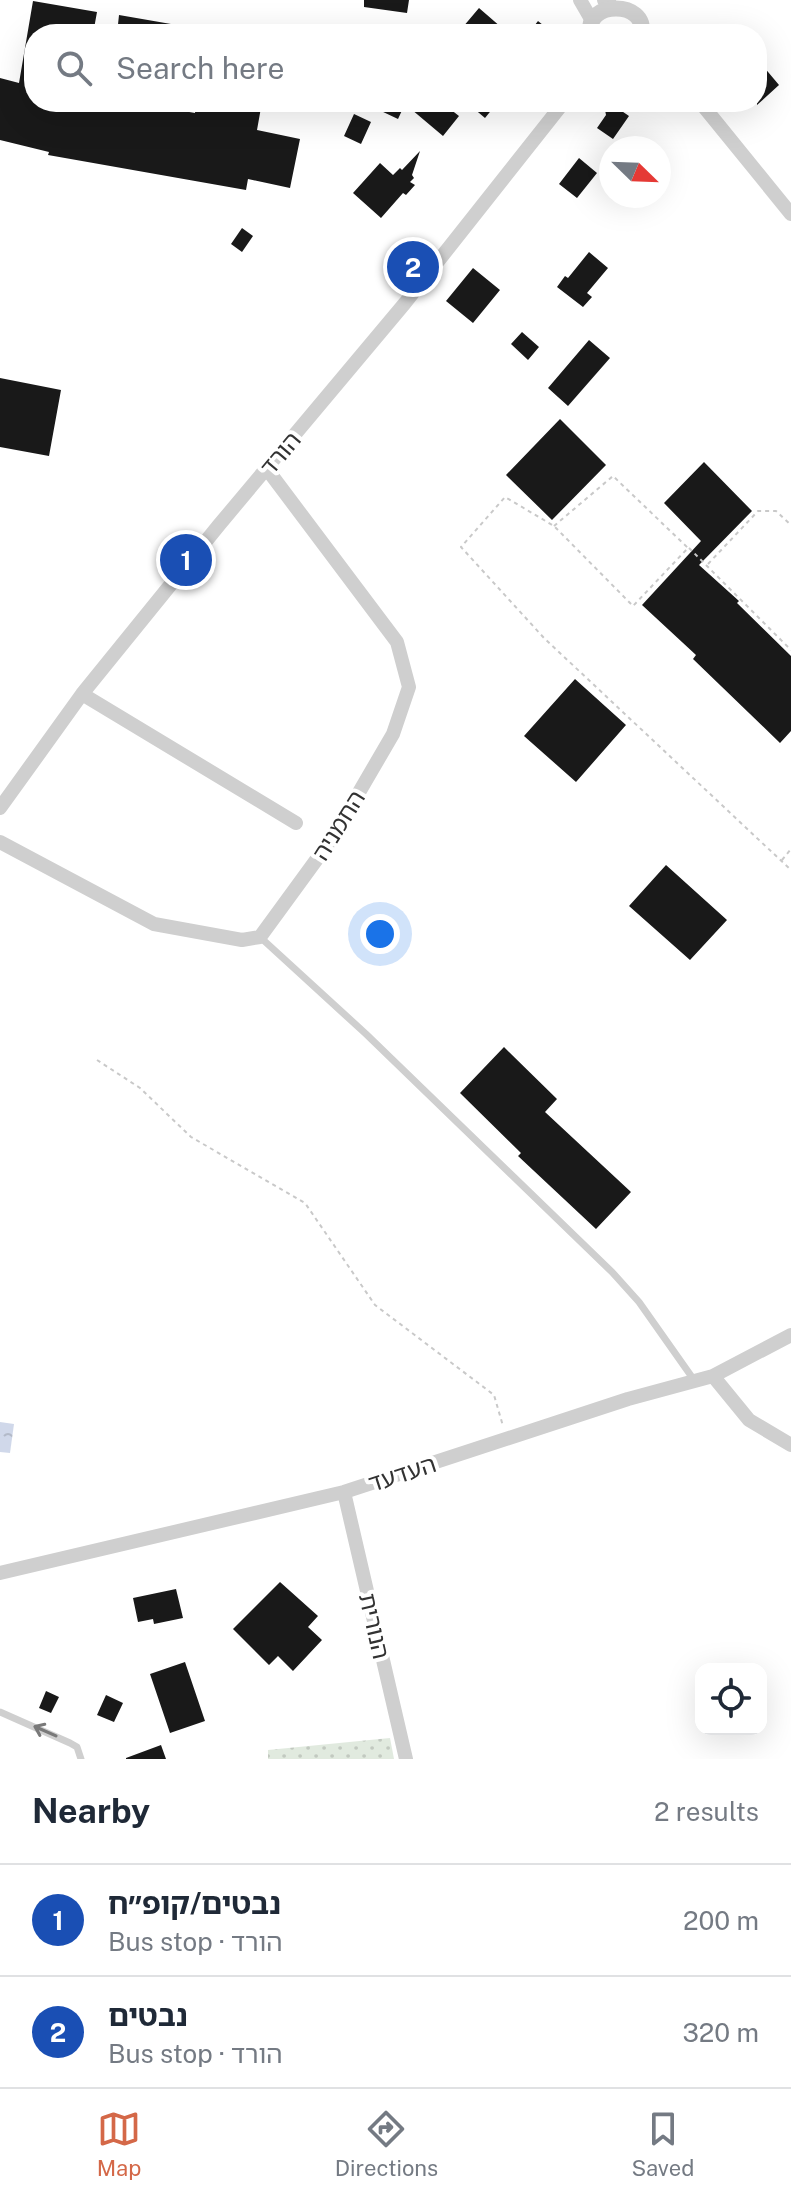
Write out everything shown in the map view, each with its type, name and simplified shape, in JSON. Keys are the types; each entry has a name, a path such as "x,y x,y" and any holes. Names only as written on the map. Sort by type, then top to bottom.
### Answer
{"street":[{"path":"580,0 590,24"},
{"path":"592,24 595,11 616,1 637,11 644,23"},
{"name":"הורד","path":"0,808 82,694 405,303 556,112"},
{"path":"708,112 791,214"},
{"name":"החמניה","path":"260,937 333,837 393,734 409,687 397,642 267,469"},
{"path":"82,694 296,823"},
{"path":"0,842 154,924 242,940 260,937"},
{"name":"העדעד","path":"0,1573 344,1492 628,1399 713,1376 791,1335"},
{"path":"713,1376 749,1420 791,1445"},
{"name":"הנורית","path":"344,1492 406,1759"}],"lane":[{"path":"260,937 366,1034 612,1272 639,1302 694,1381"},
{"path":"0,1712 77,1747 81,1759"}],"path":[{"path":"554,526 613,476 791,650"},
{"path":"688,548 633,606 554,526 505,497 461,547 544,638 791,870"},
{"path":"706,566 758,511 776,511 791,525"},
{"path":"781,861 791,849"},
{"path":"97,1060 140,1088 191,1137 305,1203 375,1305 494,1395 507,1439"}],"shaded area":[{"path":"390,1738 394,1759 268,1759 268,1750"}],"water":[{"path":"0,1422 14,1424 10,1453 0,1452"}],"building":[{"path":"364,0 409,0 407,13 364,7"},
{"path":"33,1 97,12 95,24 29,24"},
{"path":"479,8 497,24 465,24"},
{"path":"119,15 171,24 118,24"},
{"path":"24,54 24,112 260,112 257,130 300,139 290,188 248,179 246,190 48,155 49,152 0,140 0,78 19,83"},
{"path":"767,71 779,85 767,96"},
{"path":"383,112 401,112 398,119"},
{"path":"414,112 454,112 459,116 443,136"},
{"path":"605,112 623,112 629,116 615,136 609,136 597,128"},
{"path":"354,114 371,122 361,144 344,136"},
{"path":"420,151 412,175 414,178 410,182 415,185 406,195 403,193 381,218 353,193 380,163 393,175"},
{"path":"579,158 597,173 577,198 559,184"},
{"path":"242,228 253,236 242,252 231,244"},
{"path":"589,252 608,268 587,293 592,297 583,307 557,287"},
{"path":"473,268 500,290 473,323 446,301"},
{"path":"522,332 539,347 528,360 511,344"},
{"path":"589,340 610,358 568,406 548,388"},
{"path":"0,378 61,390 49,456 0,447"},
{"path":"560,419 606,465 552,520 506,475"},
{"path":"704,462 752,511 699,565 739,601 737,603 791,656 791,731 780,743 693,659 696,655 642,605 701,541 664,503"},
{"path":"575,679 626,725 576,782 524,736"},
{"path":"666,865 727,920 690,960 629,906"},
{"path":"504,1047 557,1099 545,1112 631,1192 596,1229 518,1156 521,1153 460,1093"},
{"path":"280,1582 318,1616 308,1627 322,1640 293,1671 278,1656 269,1665 233,1629"},
{"path":"176,1589 183,1618 154,1624 153,1619 138,1622 133,1598"},
{"path":"185,1662 205,1721 170,1733 150,1674"},
{"path":"46,1691 59,1697 51,1713 39,1708"},
{"path":"106,1695 123,1703 114,1722 97,1715"},
{"path":"161,1745 166,1759 126,1759 126,1758"}],"place":[{"name":"נבטים","path":"413,267"},
{"name":"נבטים/קופ״ח","path":"186,560"}]}
